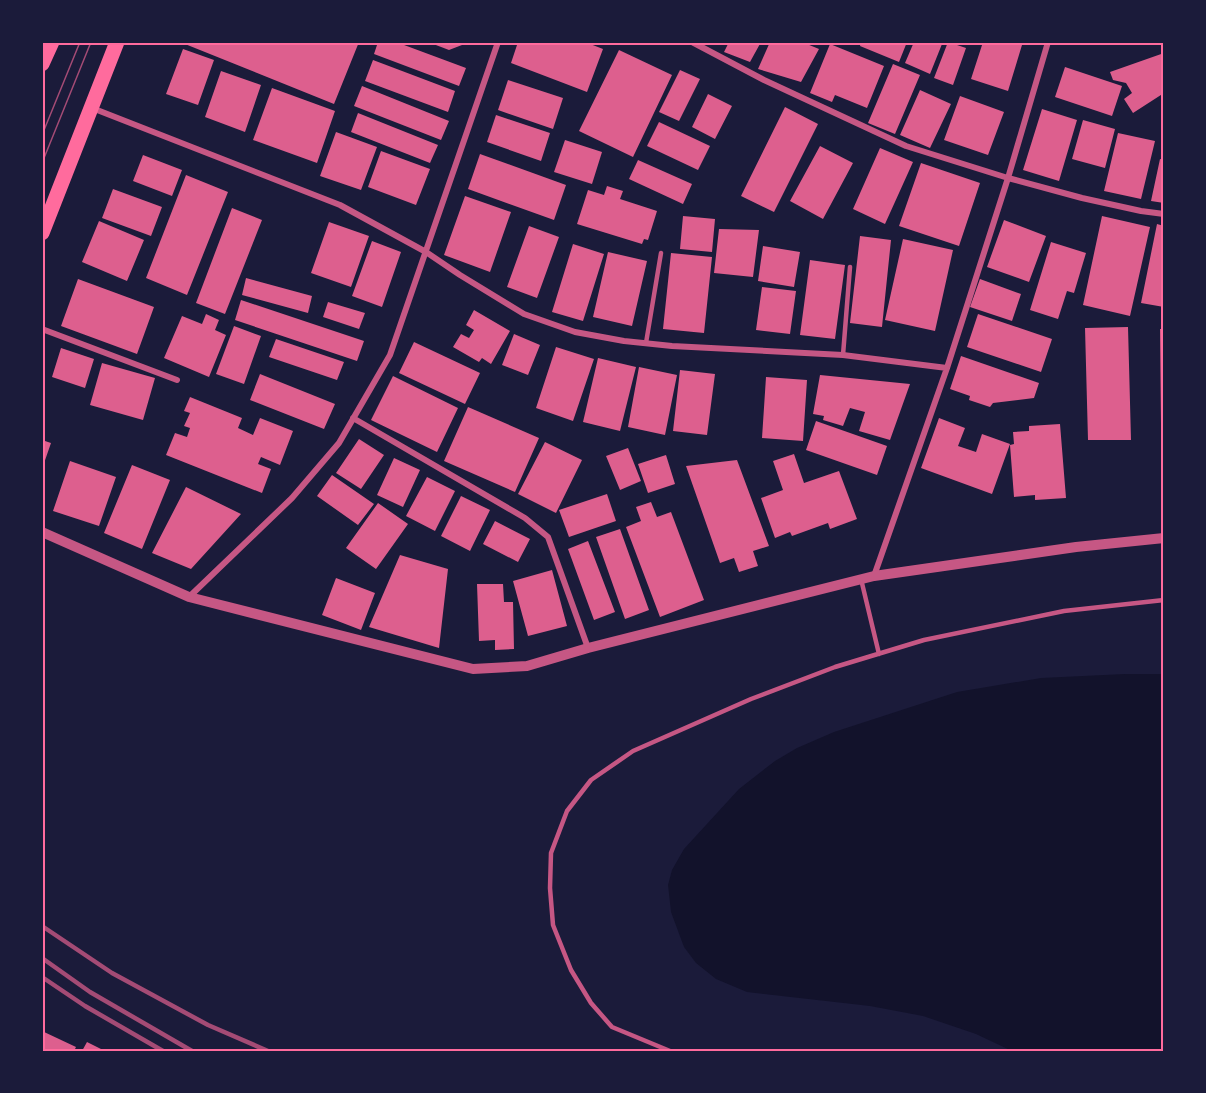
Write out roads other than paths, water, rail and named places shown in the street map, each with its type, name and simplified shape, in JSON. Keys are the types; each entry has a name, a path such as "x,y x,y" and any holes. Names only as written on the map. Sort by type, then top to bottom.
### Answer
{"main road":[{"path":"42,64 52,42"},
{"path":"42,233 117,42"}],"street":[{"path":"189,597 292,498 339,443 390,355 498,42"},
{"path":"692,42 764,80 906,146 1082,198 1164,214"},
{"path":"874,576 947,368 1008,178 1048,42"},
{"path":"91,107 340,205 426,252 524,314 574,332 624,341 672,346 843,355 947,368"},
{"path":"42,329 177,380"},
{"path":"353,418 525,518 548,537 588,648"},
{"path":"42,532 189,597 473,669 527,666 588,648 874,576 1076,547 1164,538"}],"lane":[{"path":"646,343 661,253"},
{"path":"843,355 850,267"},
{"path":"861,579 879,654"},
{"path":"670,1051 612,1027 591,1003 571,970 553,925 550,888 551,853 567,812 591,780 633,751 751,699 835,667 924,640 1064,611 1164,600"}],"tram line":[{"path":"42,135 80,42"},
{"path":"42,163 91,42"}],"railway":[{"path":"42,926 112,973 208,1025 268,1051"},
{"path":"42,958 90,992 192,1051"},
{"path":"42,977 85,1006 163,1051"}]}
